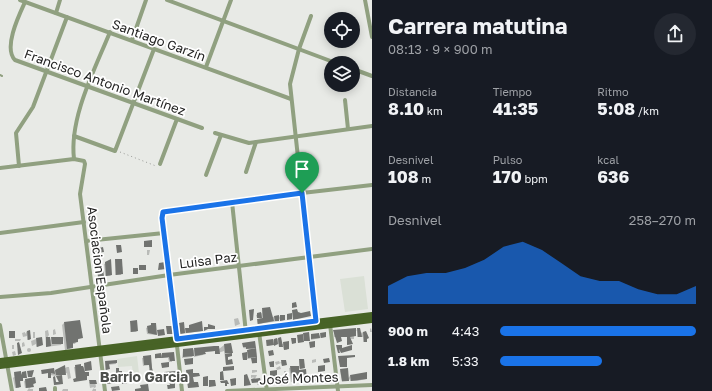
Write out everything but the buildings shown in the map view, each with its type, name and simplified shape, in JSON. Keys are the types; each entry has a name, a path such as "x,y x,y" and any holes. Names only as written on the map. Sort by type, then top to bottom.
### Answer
{"main road":[{"path":"330,322 372,315"},
{"path":"0,361 8,362 100,351 316,323 372,320"},
{"path":"0,366 8,362"}],"street":[{"path":"56,13 60,0"},
{"path":"132,40 146,0"},
{"path":"167,0 324,59"},
{"path":"206,67 231,0"},
{"path":"365,0 372,37"},
{"name":"Santiago Garzín","path":"22,1 206,67 291,100"},
{"name":"Francisco Antonio Martínez","path":"22,1 14,28 11,55 15,60 202,128"},
{"path":"311,16 298,49 290,78 291,100 310,257 316,323"},
{"path":"18,166 16,133 30,113 67,17"},
{"path":"0,168 74,159 74,136 88,86 110,32"},
{"path":"74,136 115,151 154,48"},
{"path":"360,72 372,76"},
{"path":"345,100 348,129"},
{"path":"160,164 177,119"},
{"path":"215,133 244,143 372,126"},
{"path":"206,175 221,135"},
{"path":"246,172 256,142"},
{"name":"Asociacion Española","path":"74,159 84,161 85,164 80,194 105,391"},
{"path":"182,391 162,215 165,211 372,185"},
{"path":"232,202 246,332"},
{"path":"0,233 84,222"},
{"path":"86,241 164,233"},
{"name":"Luisa Paz","path":"0,298 51,293 238,265 372,249"},
{"path":"330,322 338,389"},
{"path":"0,325 8,362 12,391"},
{"path":"259,330 267,390"},
{"name":"José Montes","path":"227,391 338,389 372,384"}],"path":[{"path":"115,151 155,165 160,164"}],"shaded area":[{"path":"364,276 368,309 345,312 340,279"},
{"path":"137,356 139,373 133,374 132,366 118,367 117,359"}],"district":[{"name":"Barrio Garcia","path":"144,377"}],"route":[{"path":"302,193 316,321 177,339 162,218 163,212 302,193"}]}
